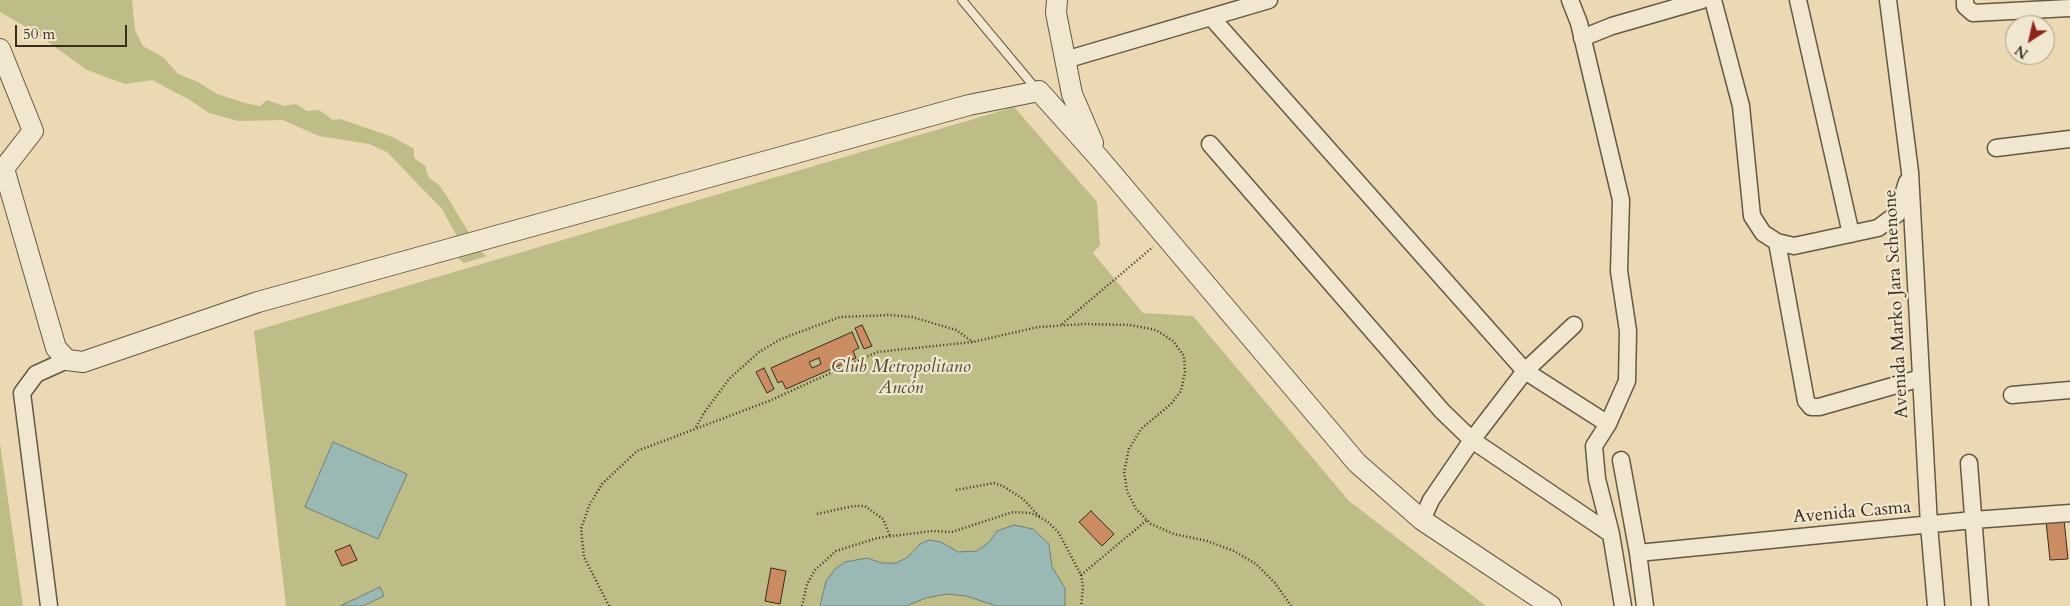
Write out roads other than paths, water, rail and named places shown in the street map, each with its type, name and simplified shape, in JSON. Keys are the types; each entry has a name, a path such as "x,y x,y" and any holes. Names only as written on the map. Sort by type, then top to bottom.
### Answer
{"street":[{"path":"1057,0 1056,13 1072,94 1099,158"},
{"path":"1065,60 1269,0"},
{"path":"1570,0 1579,23 1620,200 1619,271 1628,331 1627,381 1608,424 1594,446 1597,479 1611,534 1622,606"},
{"path":"1582,38 1612,26 1702,0"},
{"path":"1713,0 1741,106 1752,216 1763,233 1778,242 1794,246 1878,228 1896,214 1910,172"},
{"path":"1798,0 1852,234"},
{"name":"Avenida Marko Jara Schenone","path":"1888,0 1910,172 1929,526 1936,606"},
{"path":"1967,5 1973,13 2060,5"},
{"path":"1211,17 1525,371 1608,424"},
{"path":"0,49 32,131 5,168 5,172 56,348 67,360"},
{"path":"48,606 22,393 36,374 67,360 83,362 258,302 969,105 1039,92 1099,158 1357,462 1422,520 1551,606"},
{"path":"1996,148 2070,139"},
{"path":"1210,144 1442,411 1472,440 1611,534"},
{"path":"1778,242 1806,401 1811,406 1819,407 1921,378"},
{"path":"1422,520 1430,500 1472,440 1525,371 1574,325"},
{"path":"2012,396 2070,390"},
{"path":"1621,460 1638,553 1645,606"},
{"path":"1969,463 1980,606"},
{"name":"Avenida Casma","path":"1638,553 1929,526 1973,520 2070,513"}],"lane":[{"path":"962,0 1039,92"}],"water":[{"path":"333,442 407,474 378,539 305,507"},
{"path":"1014,525 1033,529 1049,544 1052,567 1065,588 1065,606 997,606 966,596 947,594 926,598 906,606 820,606 826,581 835,569 845,562 867,558 882,563 896,563 908,557 920,544 929,540 941,542 958,552 977,551 989,542 997,531"},
{"path":"380,587 384,596 363,606 340,606"}],"park label":[{"name":"Club Metropolitano Ancón","path":"901,378"}]}
